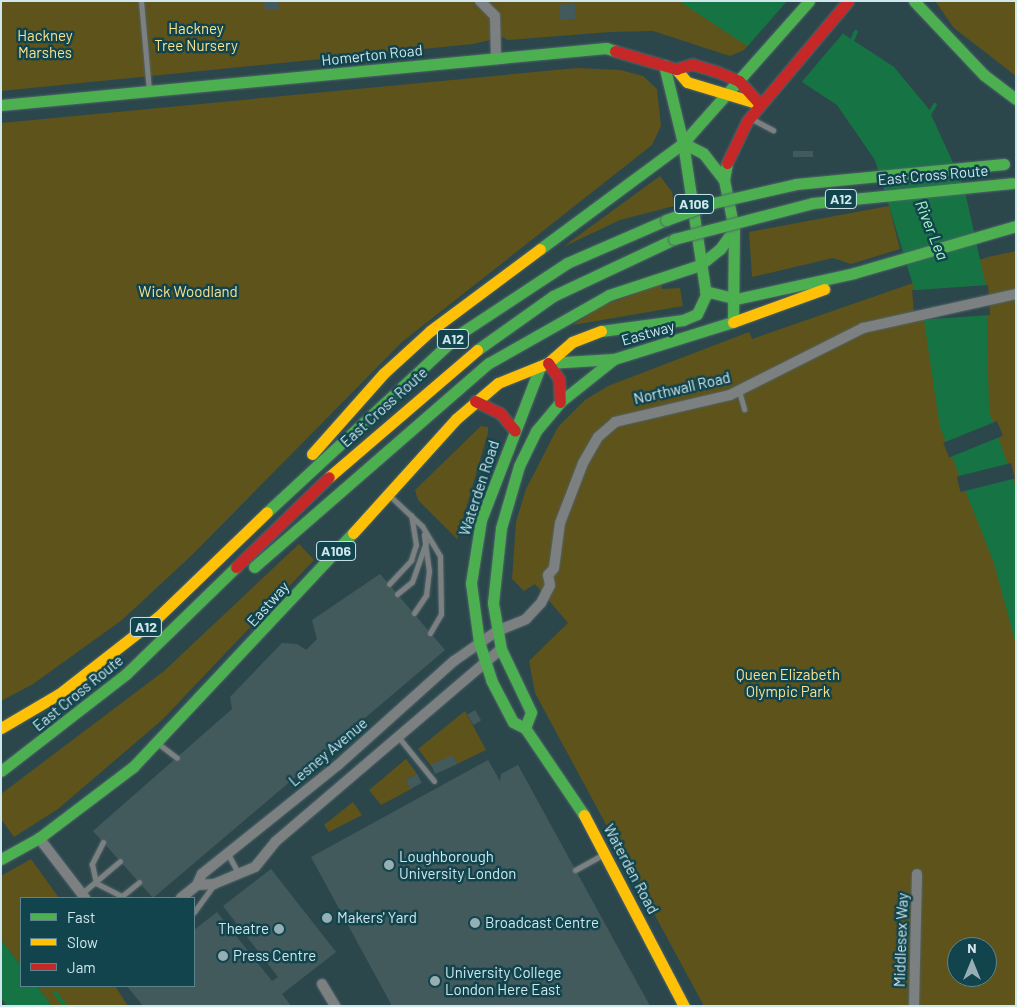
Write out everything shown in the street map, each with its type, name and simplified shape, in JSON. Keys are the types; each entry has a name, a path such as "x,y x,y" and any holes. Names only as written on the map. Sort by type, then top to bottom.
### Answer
{"main road":[{"path":"684,143 727,97 809,1"},
{"path":"914,1 922,6 984,75 1016,99"},
{"name":"A106","path":"732,322 736,299 734,229 724,180 730,151 760,104 845,5"},
{"name":"Homerton Road","path":"1,105 606,48 676,69 692,64 739,81"},
{"path":"664,65 684,143"},
{"path":"676,69 686,82 727,97 760,104"},
{"path":"739,81 760,104"},
{"name":"A106","path":"684,143 703,153 724,180"},
{"name":"A106","path":"684,143 701,241 700,265 705,291"},
{"name":"A12","path":"274,505 322,440 413,346 684,143"},
{"name":"East Cross Route","path":"1,728 59,694 121,649 422,364 498,306 585,253 713,203 796,184 1016,164"},
{"name":"East Cross Route","path":"1,771 90,705 204,602 359,448 483,344 577,283 674,239 812,203 1014,183"},
{"path":"705,291 736,299 854,273 1012,227"},
{"path":"700,265 726,243 734,229"},
{"name":"A12","path":"204,602 262,562 489,363 610,295 700,265"},
{"name":"Eastway","path":"1,859 39,838 133,767 154,742 237,661 475,401 506,378 544,365 614,359 732,322 854,273"},
{"name":"Eastway","path":"544,365 572,342 590,333 683,320 697,314 705,291"},
{"name":"Waterden Road","path":"525,728 531,712 501,650 497,630 493,579 501,528 519,466 536,431 560,402 614,359"},
{"path":"544,365 559,379 560,402"},
{"name":"Waterden Road","path":"544,365 514,431 475,552 472,594 479,642 485,663 514,722 525,728 570,789 607,852 684,1006"},
{"path":"475,401 500,413 514,431"}],"street":[{"path":"480,1 495,16 496,57"},
{"name":"Northwall Road","path":"479,642 497,630 526,619 541,604 550,585 548,575 554,568 556,540 569,497 590,448 604,431 636,414 739,391 833,340 896,319 1013,295"},
{"name":"Lesney Avenue","path":"182,897 197,885 202,874 479,642"},
{"path":"197,885 214,884 237,871 255,866 275,842 400,739 501,650"},
{"path":"39,838 83,896"},
{"name":"Middlesex Way","path":"914,1006 917,874"},
{"path":"322,984 335,1006"}],"lane":[{"path":"141,1 150,91"},
{"path":"750,118 773,130"},
{"path":"739,391 744,409"},
{"path":"388,494 422,526 440,556 441,614 430,633"},
{"path":"389,584 413,552 416,534 410,515"},
{"path":"414,614 426,595 430,554 422,526"},
{"path":"397,594 412,582 426,541"},
{"path":"400,739 434,782"},
{"path":"154,742 177,758"},
{"path":"96,883 92,864 103,842"},
{"path":"575,870 607,852"},
{"path":"228,854 237,871"},
{"path":"83,896 120,861"},
{"path":"96,883 122,896 139,882"},
{"path":"195,911 214,884"}],"green space":[{"name":"Hackney Marshes","path":"1,1 787,1 744,50 730,56 653,31 610,32 507,40 503,37 473,44 1,91"},
{"path":"935,1 1016,1 1016,76 954,28"},
{"name":"Wick Woodland","path":"577,68 620,70 643,76 657,89 661,126 652,145 402,342 193,554 122,620 33,684 1,701 1,123"},
{"path":"660,176 672,192 674,206 620,220 563,247"},
{"path":"889,206 900,249 851,264 833,258 752,277 749,232"},
{"name":"Queen Elizabeth Olympic Park","path":"1016,251 1016,1006 704,1006 535,693 529,661 568,623 535,584 524,591 512,579 516,522 526,489 558,427 585,400 608,386 749,332 752,339 988,257"},
{"path":"661,284 662,289 680,288 683,306 573,325 601,306"},
{"path":"481,426 488,427 488,433 457,539 418,500 415,490"},
{"path":"299,544 314,560 162,720 58,809 14,837 1,819 1,794 164,671"},
{"path":"465,711 486,750 457,764 453,756 432,767 418,749"},
{"path":"406,759 417,774 406,780 411,789 381,805 369,790"},
{"path":"353,802 362,815 329,832 324,825"},
{"path":"31,859 58,897 20,897 20,965 1,940 1,876"},
{"path":"38,987 116,987 128,1006 52,1006"}],"water":[{"name":"River Lea","path":"679,1 793,1 894,67 928,108 964,187 986,287 989,411 1016,488 1016,645 994,563 940,427 924,321 875,160 837,105"},
{"path":"1,940 20,965 20,987 38,987 52,1006 7,1006 1,998"}],"pier":[{"path":"787,1 797,1 845,31 800,84 746,48"},
{"path":"988,285 990,315 914,320 912,290"},
{"path":"997,421 1003,436 949,458 943,443"},
{"path":"1011,463 1015,479 961,492 957,477"}],"building":[{"path":"264,1 278,1 279,9 265,10"},
{"path":"575,4 576,19 560,20 559,5"},
{"path":"793,151 813,151 813,157 793,157"},
{"path":"380,574 445,650 152,897 93,831 232,709 230,697 282,643 297,644 306,650 317,639 312,620"},
{"path":"475,710 481,720 473,725 467,715"},
{"path":"453,755 457,764 435,774 431,765"},
{"name":"Broadcast Centre","path":"488,760 500,781 501,774 518,765 650,1006 392,1006 311,857"},
{"path":"417,774 422,783 410,789 406,780"},
{"path":"271,869 336,952 282,994 291,1006 143,1006 128,987 195,987 195,929 217,912 272,981 278,977 223,906"}],"waterway":[{"path":"851,43 856,32"},
{"path":"928,116 935,105"},
{"path":"55,993 65,1006"}],"traffic: fast":[{"path":"683,143 809,1"},
{"path":"914,1 984,75 1016,99"},
{"path":"1,105 606,48 615,51"},
{"path":"664,65 683,143"},
{"path":"683,143 703,153 724,180"},
{"path":"601,331 683,320 697,314 706,295 683,143"},
{"path":"540,249 683,143"},
{"path":"548,363 614,359 733,322 734,229 724,180 727,163"},
{"path":"666,220 713,203 796,184 1004,164"},
{"path":"674,239 813,203 1012,183"},
{"path":"267,512 458,335 567,263 666,220"},
{"path":"736,299 854,273 1016,226"},
{"path":"700,265 720,249 734,229"},
{"path":"477,350 553,296 674,239"},
{"path":"254,567 489,363 609,295 700,265"},
{"path":"705,291 736,299"},
{"path":"525,728 531,712 501,649 493,603 501,528 519,466 536,431 560,402 614,359"},
{"path":"540,367 481,520 471,583 479,642 491,680 513,722 525,728 584,815"},
{"path":"1,859 39,838 133,767 353,533"},
{"path":"1,771 126,674 236,567"}],"traffic: slow":[{"path":"676,69 687,82 760,104"},
{"path":"312,454 384,373 430,331 540,249"},
{"path":"733,322 824,289"},
{"path":"353,533 456,419 498,383 548,363 572,342 601,331"},
{"path":"329,477 477,350"},
{"path":"1,728 59,694 158,617 267,512"},
{"path":"584,815 684,1006"}],"traffic: jam":[{"path":"727,163 747,121 848,1"},
{"path":"615,51 676,69 692,64 718,72 739,81 760,104"},
{"path":"548,363 559,379 560,402"},
{"path":"475,401 500,413 515,431"},
{"path":"236,567 329,477"}],"place":[{"name":"Loughborough University London","path":"389,865"},
{"name":"Makers' Yard","path":"327,918"},
{"name":"Broadcast Centre","path":"475,923"},
{"name":"Theatre","path":"279,929"},
{"name":"Press Centre","path":"223,956"},
{"name":"University College London Here East","path":"435,981"}],"park label":[{"name":"Hackney Tree Nursery","path":"196,36"}]}
